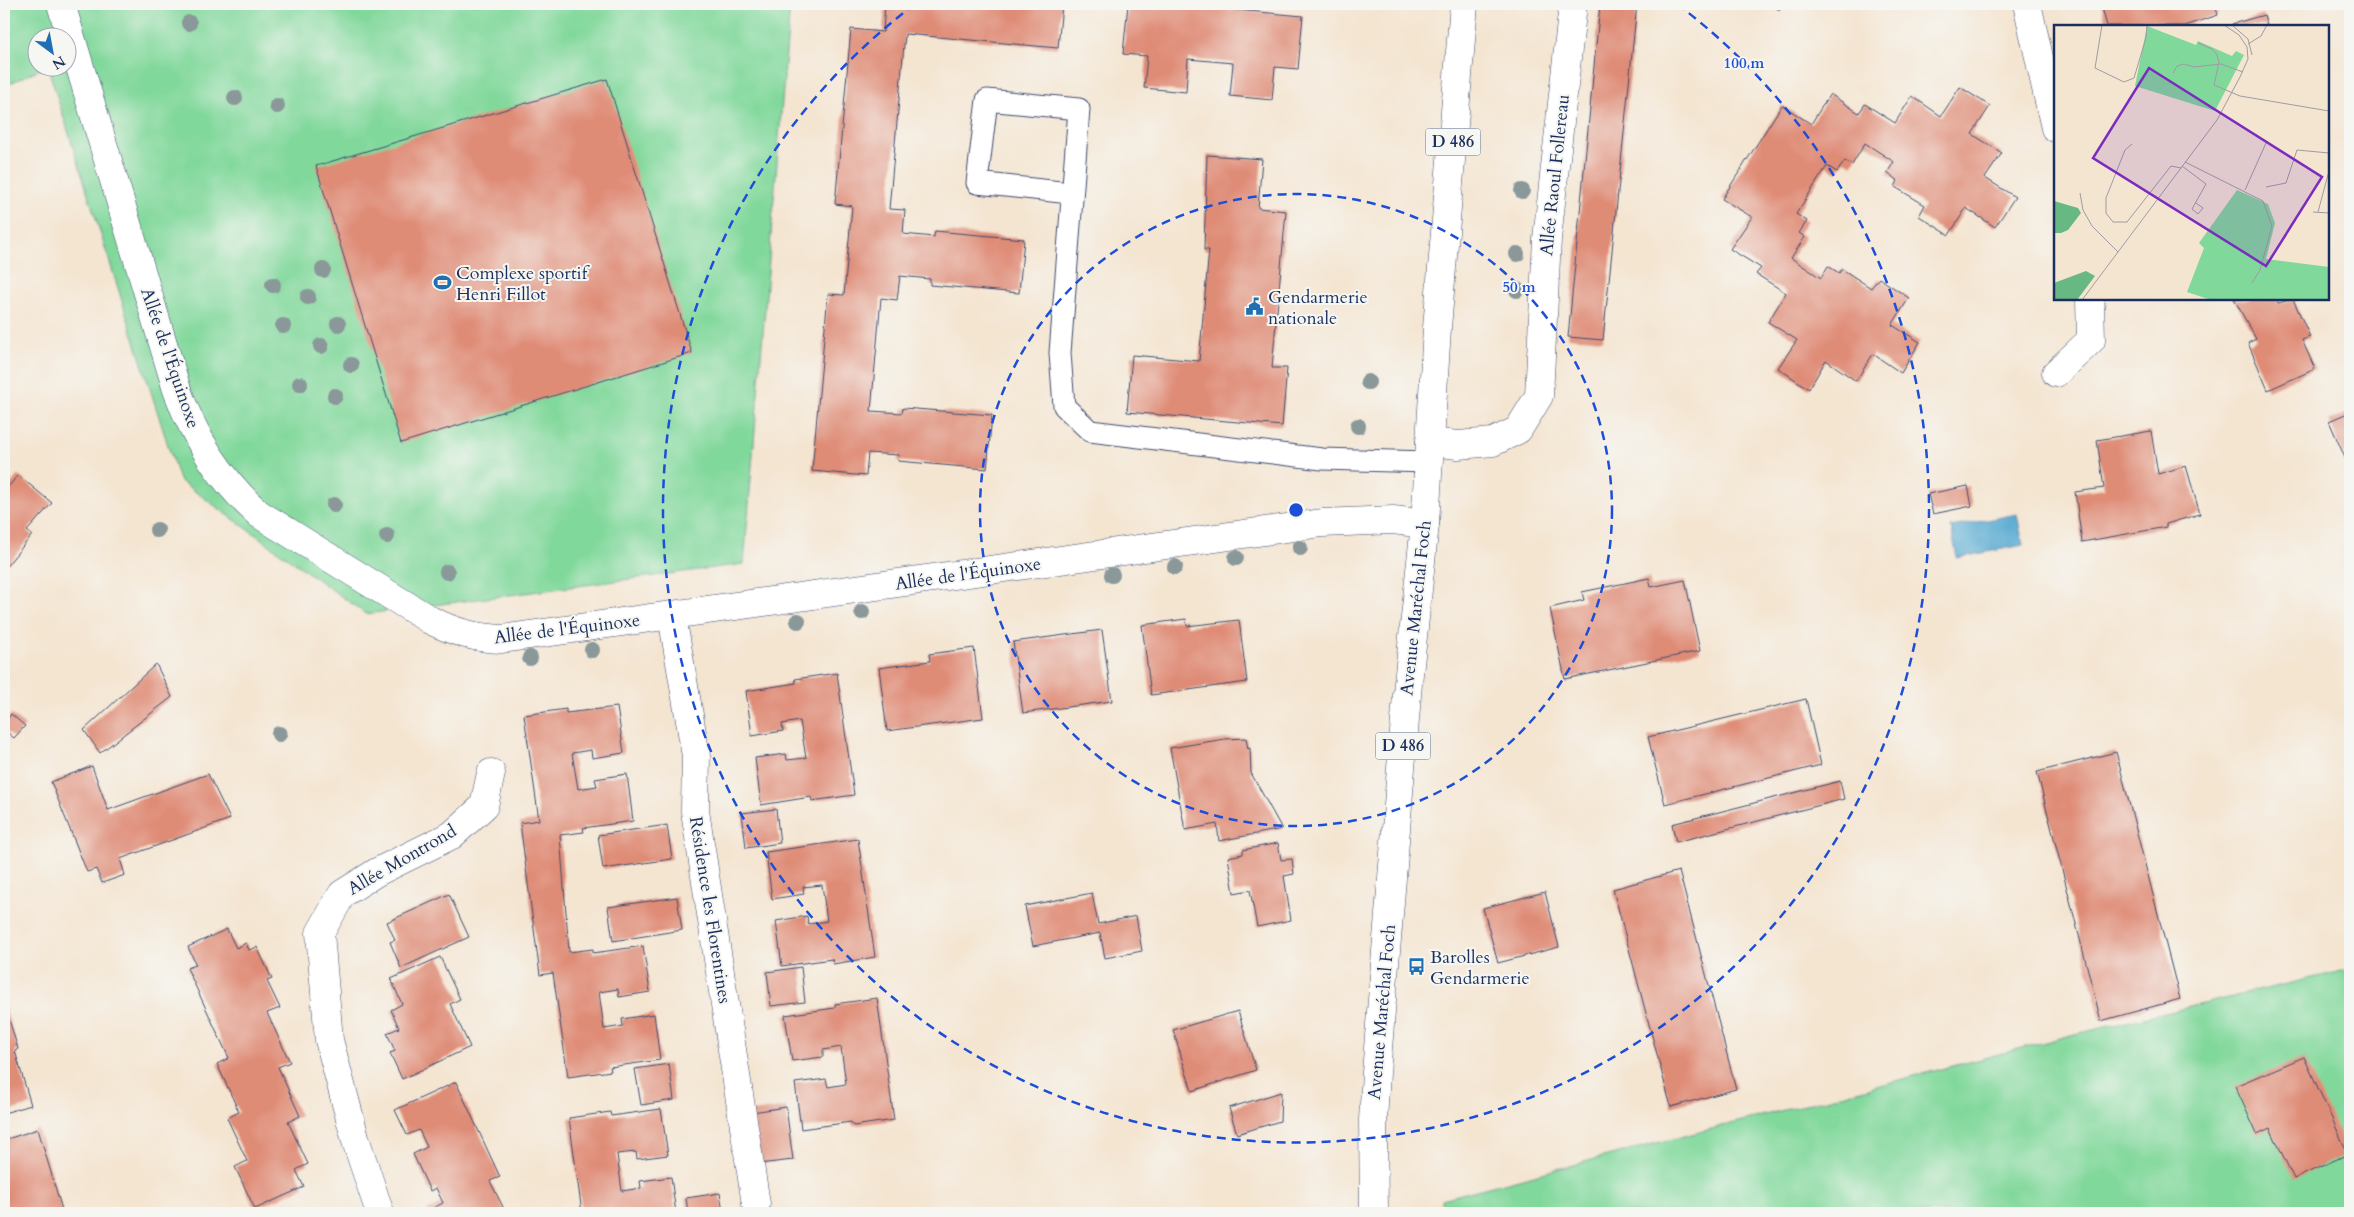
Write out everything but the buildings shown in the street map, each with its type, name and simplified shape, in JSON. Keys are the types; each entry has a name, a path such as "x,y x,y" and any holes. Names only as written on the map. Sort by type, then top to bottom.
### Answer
{"street":[{"name":"Allée de l'Équinoxe","path":"61,4 186,412 214,464 249,504 277,526 430,620 458,633 477,638 502,639 1322,523 1394,520 1425,524"},
{"name":"Avenue Maréchal Foch","path":"1374,1213 1373,1120 1376,1073 1408,683 1425,524 1464,4"},
{"name":"Allée Raoul Follereau","path":"1429,452 1458,445 1492,442 1518,430 1539,396 1546,239 1574,4"},
{"path":"2027,4 2054,124"},
{"path":"2056,373 2091,340 2090,300"},
{"name":"Résidence les Florentines","path":"672,616 696,756 695,811 756,1204"},
{"name":"Allée Montrond","path":"380,1213 356,1141 329,1040 320,933 342,894 377,872 452,835 484,806 491,773"}],"lane":[{"path":"1070,193 977,183 987,100 1078,109 1070,193 1060,352 1064,406 1090,431 1322,459 1429,452"}],"green space":[{"name":"Complexe sportif Henri Fillot","path":"4,4 790,4 744,564 366,614 179,480 51,78 78,78 78,28 28,28 28,75 4,86"},
{"path":"2350,969 2350,1213 1442,1213 1442,1199 2076,1034"}],"water":[{"path":"2017,514 2023,545 1957,558 1951,527"}],"place":[{"name":"Complexe sportif Henri Fillot","path":"442,283"},
{"name":"Gendarmerie nationale","path":"1254,307"},
{"name":"Barolles Gendarmerie","path":"1416,967"}]}
